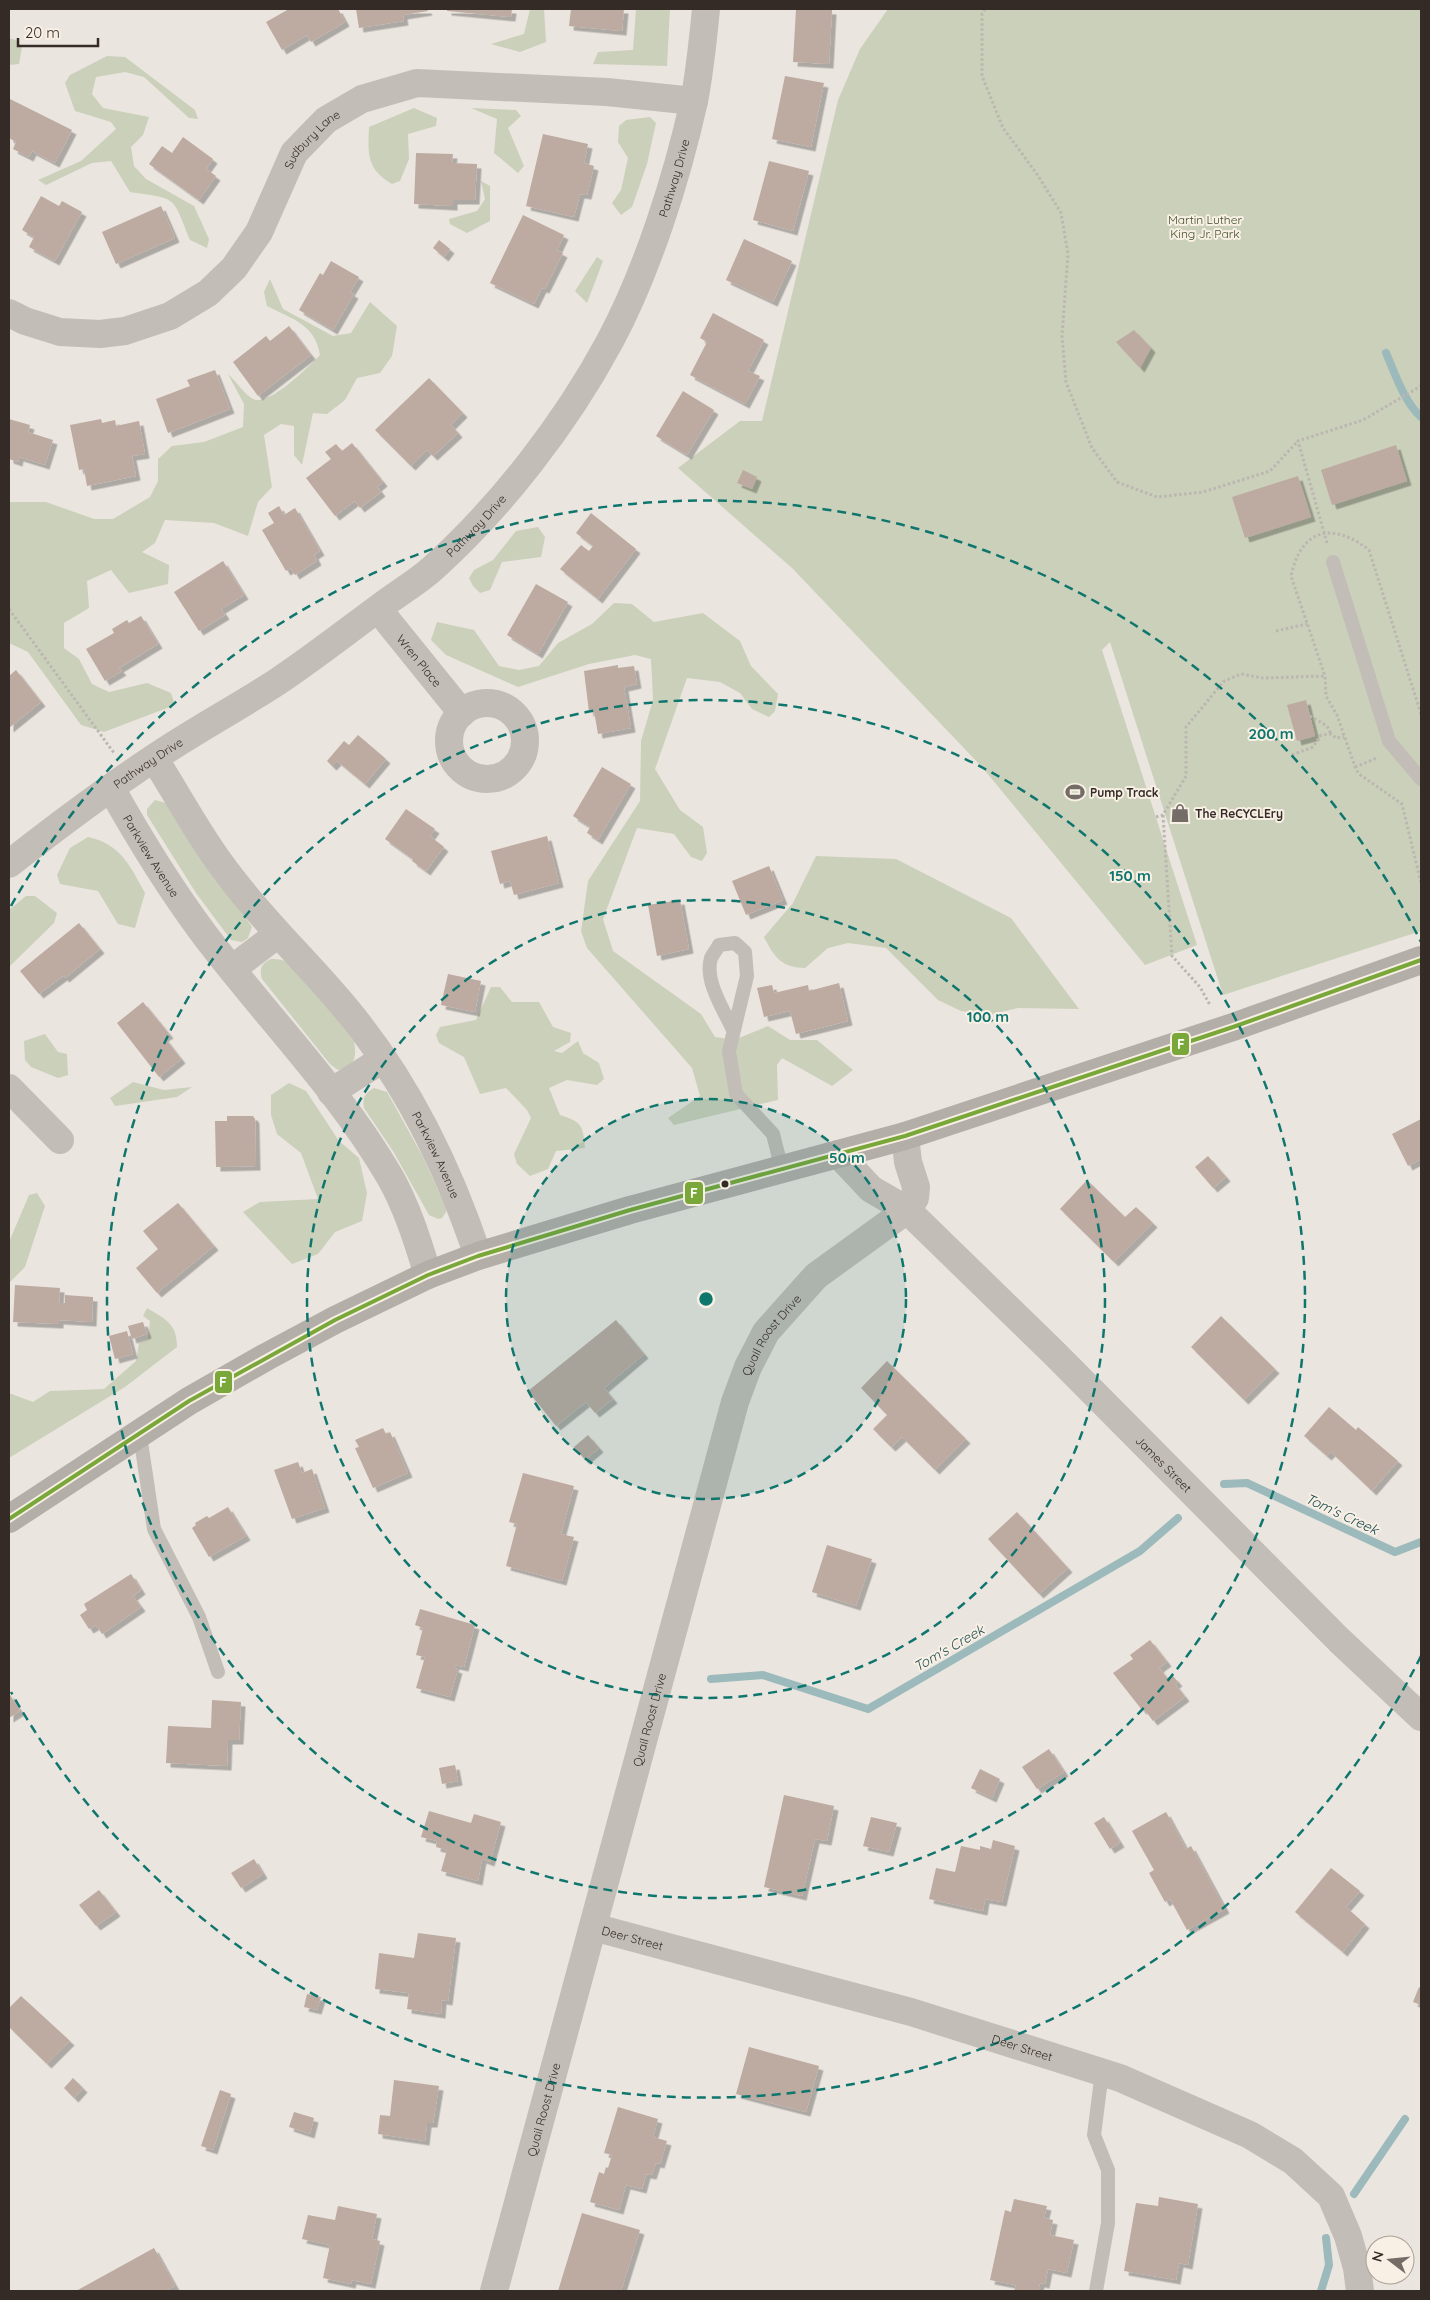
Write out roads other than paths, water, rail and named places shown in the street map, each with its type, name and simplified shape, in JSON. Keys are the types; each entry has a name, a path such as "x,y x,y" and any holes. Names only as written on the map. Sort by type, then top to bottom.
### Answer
{"main road":[{"path":"9,1519 190,1402 266,1357 353,1311 428,1275 478,1256 630,1210 905,1136 1222,1031 1421,960"}],"street":[{"name":"Pathway Drive","path":"9,864 90,801 154,758 275,683 339,639 430,570 475,527 548,439 582,388 609,342 633,294 675,171 694,101 706,9"},
{"name":"Sudbury Lane","path":"9,314 60,332 100,334 125,330 170,316 208,293 234,268 259,232 294,153 326,120 362,99 417,83 608,92 694,101"},
{"name":"Wren Place","path":"378,608 462,713"},
{"name":"Parkview Avenue","path":"154,758 208,847 259,914 347,1010 383,1059 414,1110 440,1163 464,1215 478,1256"},
{"name":"Parkview Avenue","path":"111,788 155,865 232,968 331,1092 366,1140 390,1178 415,1233 428,1275"},
{"path":"232,968 278,934"},
{"path":"331,1092 383,1059"},
{"path":"9,1088 60,1140"},
{"path":"905,1136 908,1162 916,1187 915,1198 907,1210"},
{"name":"James Street","path":"838,1154 871,1189 907,1210 1055,1354 1339,1640 1421,1717"},
{"name":"Quail Roost Drive","path":"494,2291 735,1402 748,1367 766,1332 816,1276 907,1210"},
{"name":"Deer Street","path":"593,1927 911,2012 1102,2072 1120,2078 1250,2135 1293,2161 1331,2196 1348,2236 1360,2291"}],"lane":[{"path":"1333,562 1389,741 1421,779"},
{"path":"733,1030 715,992 711,974 711,959 719,944 735,943 745,952 747,976 729,1052 736,1094 773,1134 782,1170"},
{"path":"140,1435 154,1529 199,1617 218,1672"},
{"path":"1096,2291 1108,2223 1108,2170 1094,2136 1102,2072"}],"waterway":[{"path":"1386,353 1405,395 1421,417"},
{"name":"Tom's Creek","path":"1224,1484 1247,1483 1395,1552 1421,1542"},
{"name":"Tom's Creek","path":"711,1679 763,1675 868,1709 1140,1551 1178,1518"},
{"path":"1354,2194 1405,2119"},
{"path":"1321,2291 1329,2265 1326,2238"}],"place":[{"name":"Pump Track","path":"1075,792"},
{"name":"The ReCYCLEry","path":"1180,813"}],"park label":[{"name":"Martin Luther King Jr. Park","path":"1205,226"}]}
